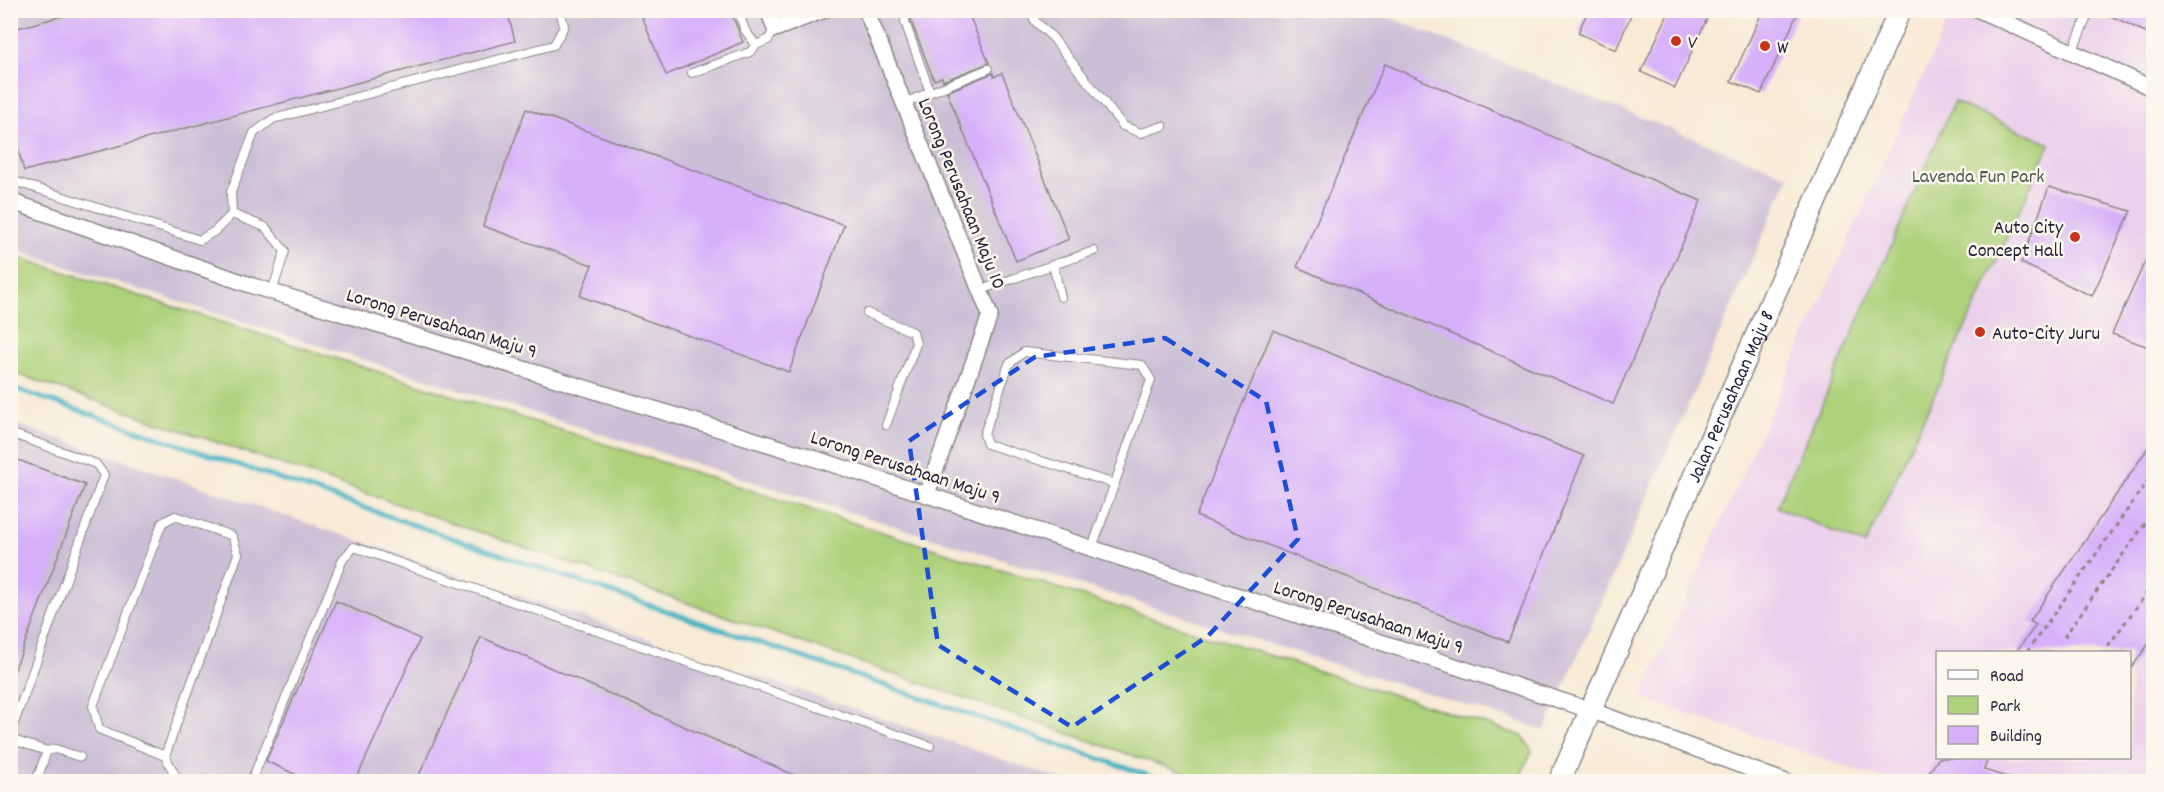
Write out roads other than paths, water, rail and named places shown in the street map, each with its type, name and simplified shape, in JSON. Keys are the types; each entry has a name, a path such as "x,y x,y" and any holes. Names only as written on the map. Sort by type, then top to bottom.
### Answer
{"street":[{"path":"768,10 775,29 824,10"},
{"name":"Lorong Perusahaan Maju 10","path":"866,10 990,315 927,494"},
{"name":"Jalan Perusahaan Maju 8","path":"1559,782 1900,10"},
{"path":"1980,10 2154,88"},
{"name":"Lorong Perusahaan Maju 9","path":"10,201 272,292 927,494 1590,710 1786,782"}],"lane":[{"path":"10,180 200,240 215,231 232,214 231,192 254,133 273,119 554,45 564,26 560,10"},
{"path":"738,10 745,30 756,45"},
{"path":"906,10 905,22 930,92"},
{"path":"1031,10 1035,21 1052,37 1123,126 1141,133 1163,126"},
{"path":"2072,52 2090,10"},
{"path":"692,73 750,52 756,45 768,40 775,29"},
{"path":"904,103 988,69"},
{"path":"232,214 265,227 285,251 272,292"},
{"path":"980,290 1094,251"},
{"path":"1053,265 1061,297"},
{"path":"867,313 913,332 916,344 886,425"},
{"path":"1092,548 1115,484 1151,380 1142,365 1024,352 1009,364 984,434 987,444 1115,484"},
{"path":"10,432 96,464 104,475 10,734"},
{"path":"165,756 238,554 232,536 175,516 162,523 93,706 99,729 165,756 179,782"},
{"path":"250,782 343,559 354,547 930,746"},
{"path":"10,739 47,751 55,749 80,757"},
{"path":"36,782 47,751"}],"waterway":[{"path":"10,387 1168,782"}],"place":[{"name":"V","path":"1676,41"},
{"name":"W","path":"1765,46"},
{"name":"Auto City Concept Hall","path":"2075,237"},
{"name":"Auto-City Juru","path":"1980,332"}],"park label":[{"name":"Lavenda Fun Park","path":"1978,175"}]}
